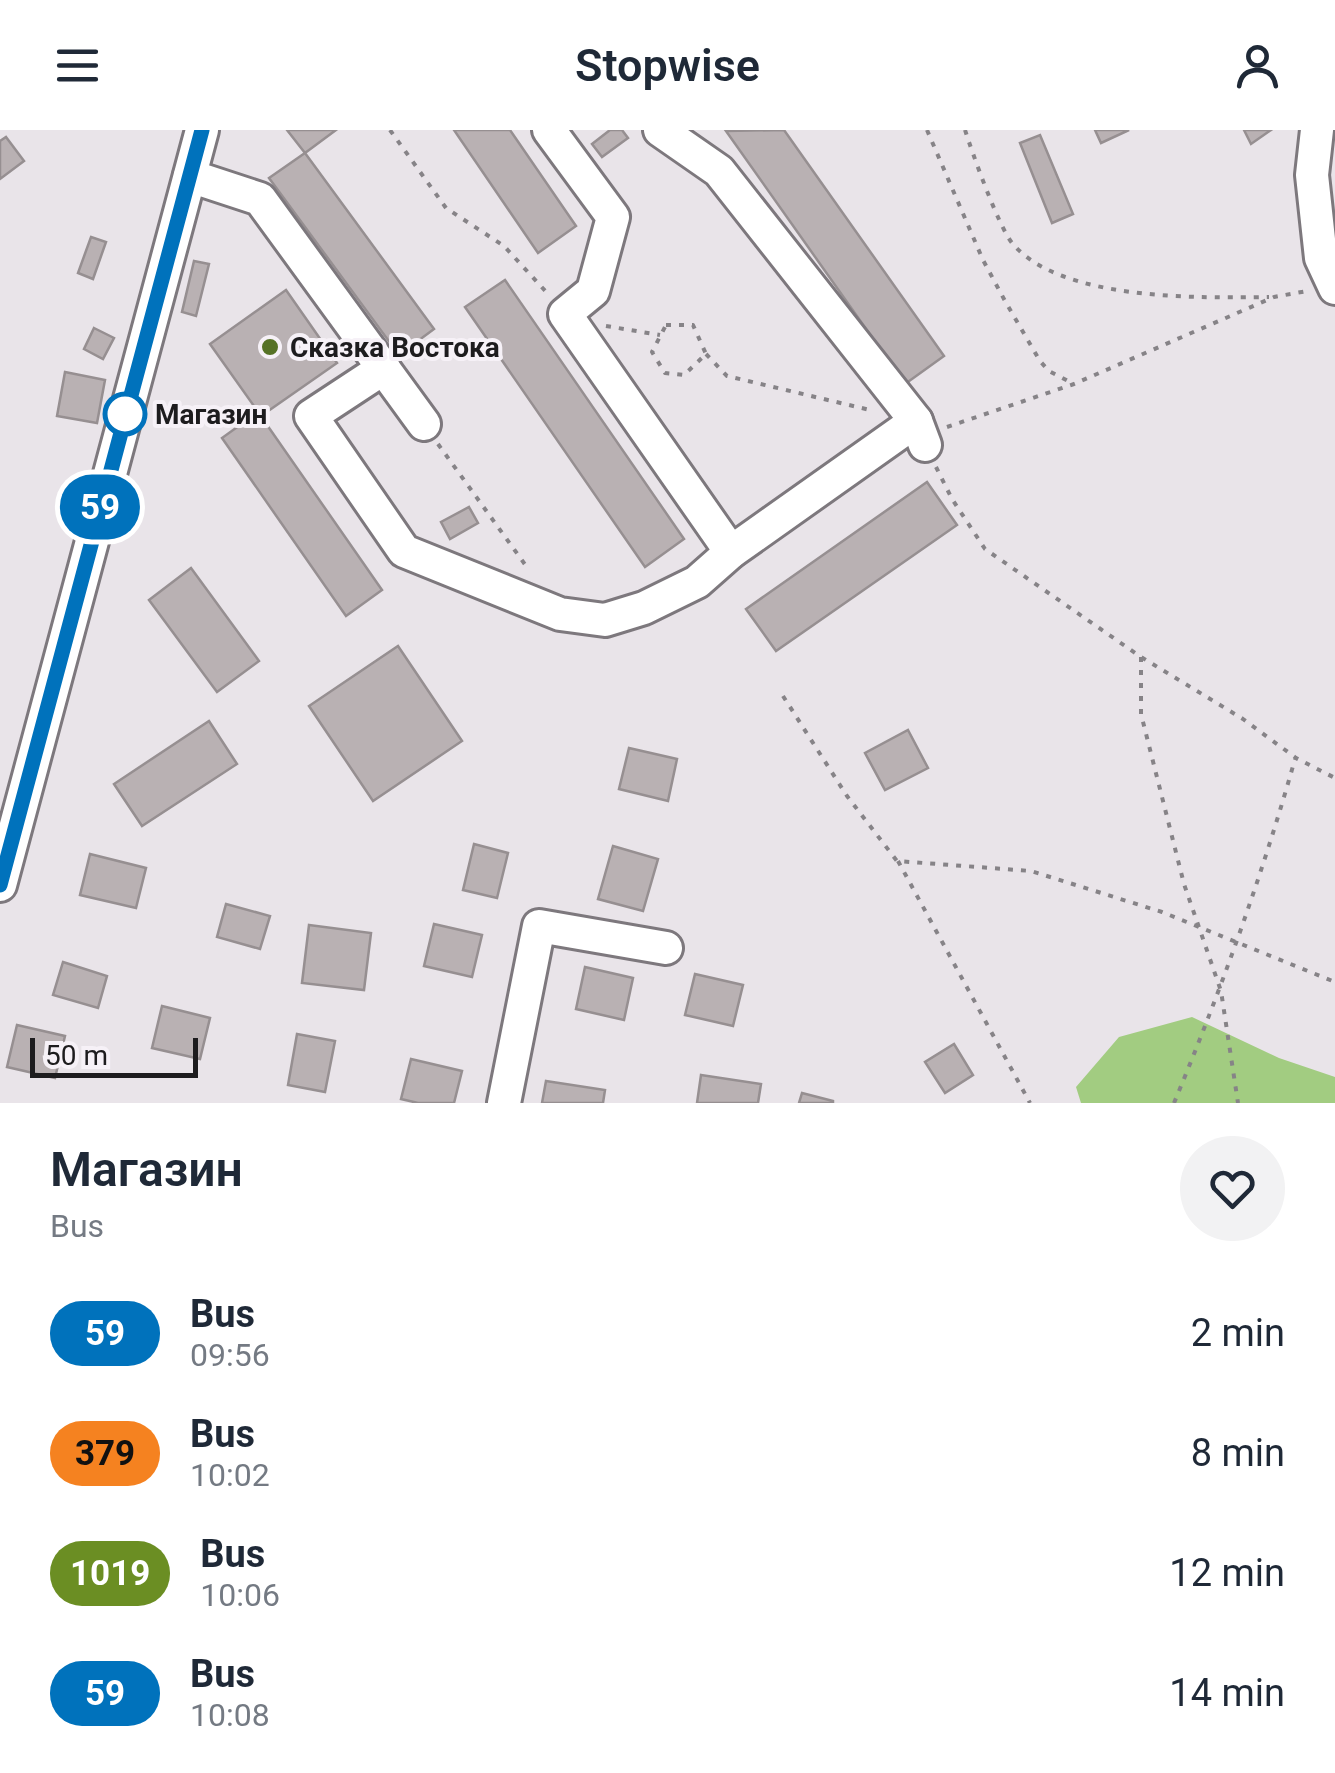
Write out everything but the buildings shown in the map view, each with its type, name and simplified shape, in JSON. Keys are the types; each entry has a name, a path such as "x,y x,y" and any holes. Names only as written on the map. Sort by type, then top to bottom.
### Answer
{"street":[{"path":"0,885 202,130"},
{"path":"384,368 311,416 404,552 560,614 605,620 644,608 697,582 731,552 920,433 718,171 660,130"},
{"path":"1317,130 1312,175 1325,290"},
{"path":"555,132 614,217 593,291 572,324 731,552"},
{"path":"190,176 260,198 424,424"},
{"path":"504,1103 539,926 666,948"}],"path":[{"path":"390,130 446,208 504,246 572,324 611,325 660,335"},
{"path":"927,130 1004,300 1040,361 1049,371 1074,384"},
{"path":"965,130 1010,242 1034,263 1087,285 1196,298 1274,297 1325,290"},
{"path":"706,354 684,376 665,373 652,352 666,325 694,326 706,354 727,376 920,433 947,428 1074,384 1274,297"},
{"path":"424,424 560,614"},
{"path":"920,433 952,500 985,549 1140,657 1244,719 1296,758 1335,778"},
{"path":"1140,657 1141,714 1184,884 1220,990 1238,1103"},
{"path":"783,696 847,796 898,861 1030,1103"},
{"path":"1174,1103 1220,990 1296,758"},
{"path":"898,861 1030,871 1162,912 1335,982"}],"green space":[{"path":"1192,1017 1279,1058 1335,1077 1335,1103 1081,1103 1076,1087 1119,1037"}],"bus line":[{"name":"59","path":"0,885 202,130"}],"place":[{"name":"Сказка Востока","path":"270,347"},
{"name":"Магазин","path":"125,414"}]}
